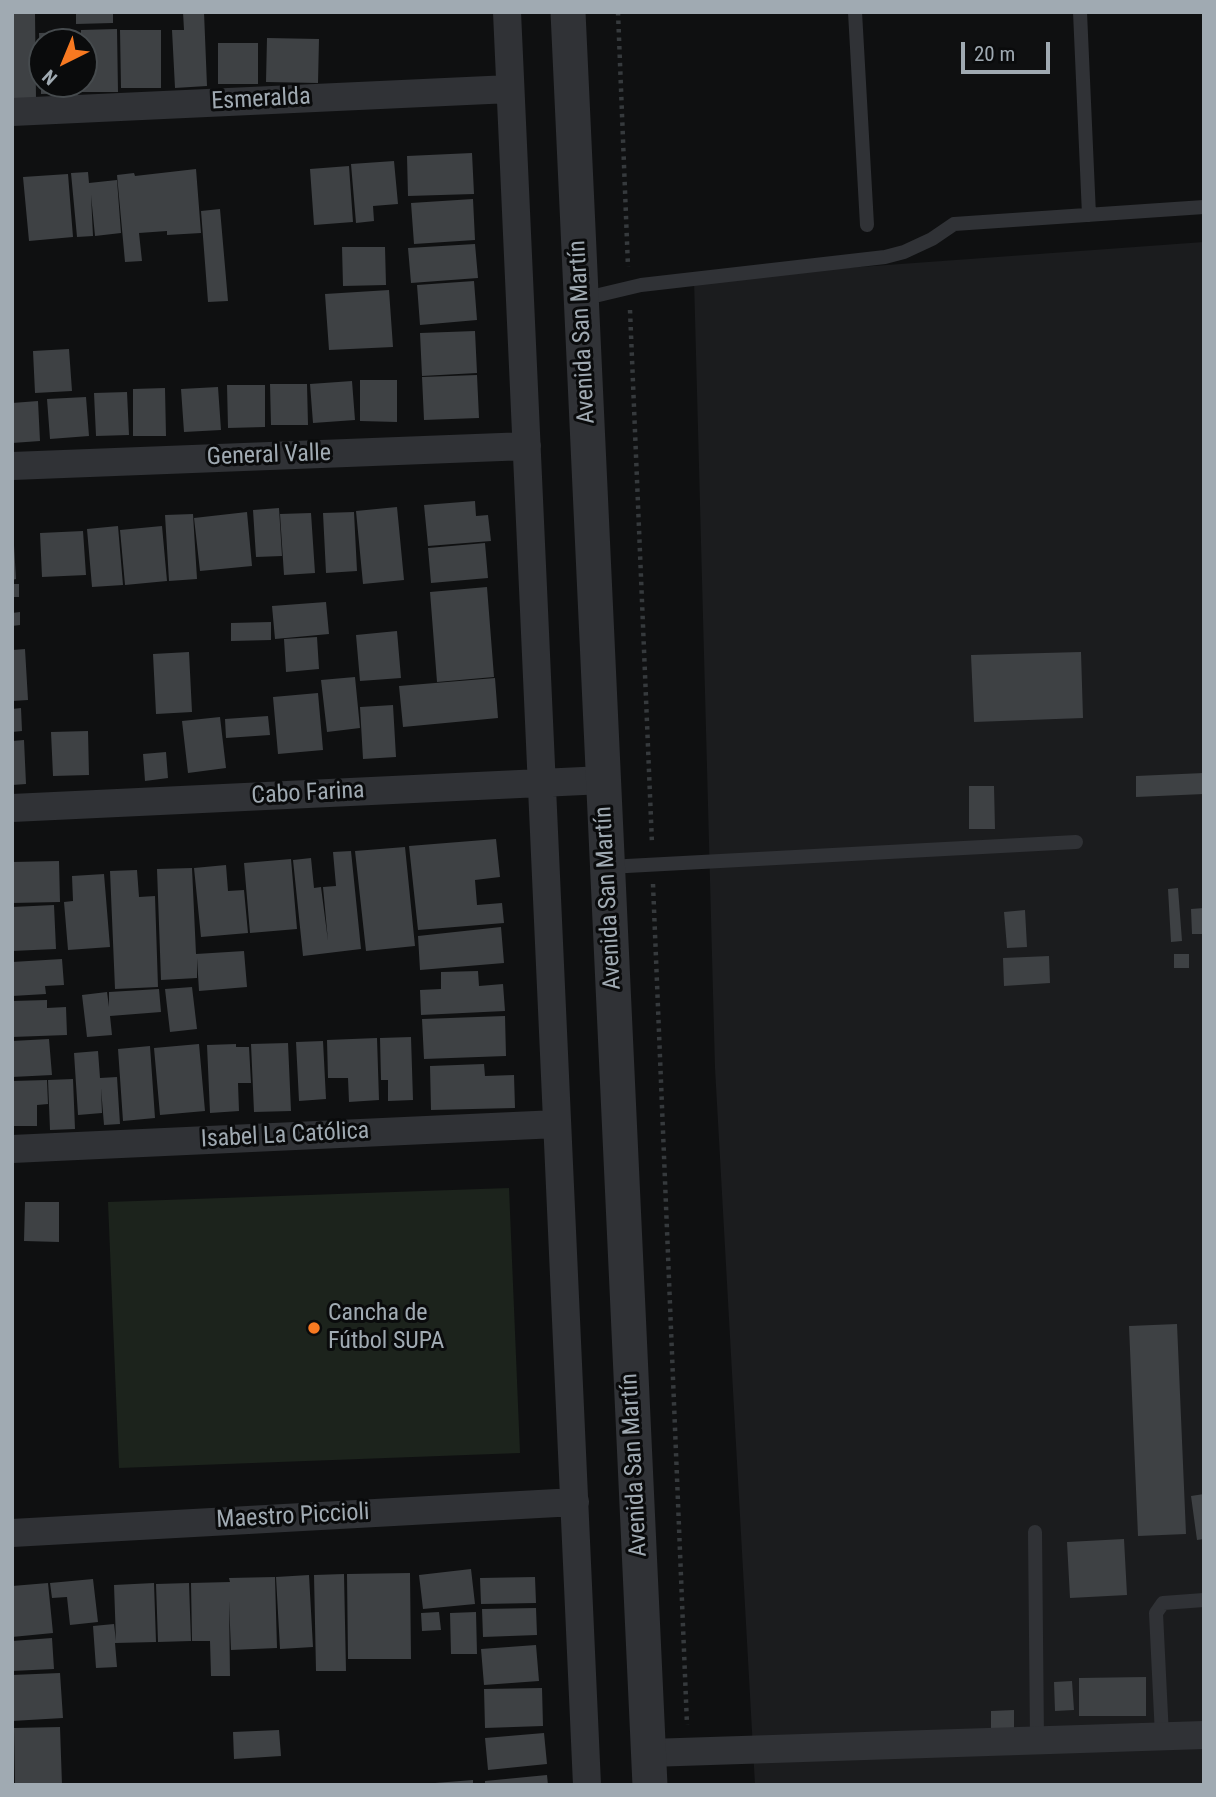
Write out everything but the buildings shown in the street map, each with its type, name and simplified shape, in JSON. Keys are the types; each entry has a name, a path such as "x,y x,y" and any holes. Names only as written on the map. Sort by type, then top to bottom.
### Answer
{"street":[{"path":"507,12 587,1785"},
{"name":"Avenida San Martín","path":"568,12 649,1769"},
{"name":"Esmeralda","path":"12,112 510,89"},
{"name":"General Valle","path":"12,466 527,446"},
{"name":"Cabo Farina","path":"12,808 604,780"},
{"name":"Isabel La Católica","path":"12,1149 557,1124"},
{"name":"Maestro Piccioli","path":"12,1533 575,1502"},
{"path":"649,1769 1037,1740 1204,1735"}],"lane":[{"path":"855,12 867,225"},
{"path":"1080,12 1089,215"},
{"path":"582,299 641,285 886,257 932,239 954,224 1204,207"},
{"path":"608,867 1076,842"},
{"path":"1035,1532 1037,1740"},
{"path":"1162,1736 1156,1614 1163,1603 1204,1600"}],"shaded area":[{"path":"1204,242 1204,1785 755,1785 715,1068 694,279"},
{"name":"Cancha de Fútbol SUPA","path":"509,1188 520,1453 119,1468 108,1202"}],"place":[{"name":"Cancha de Fútbol SUPA","path":"314,1328"}]}
